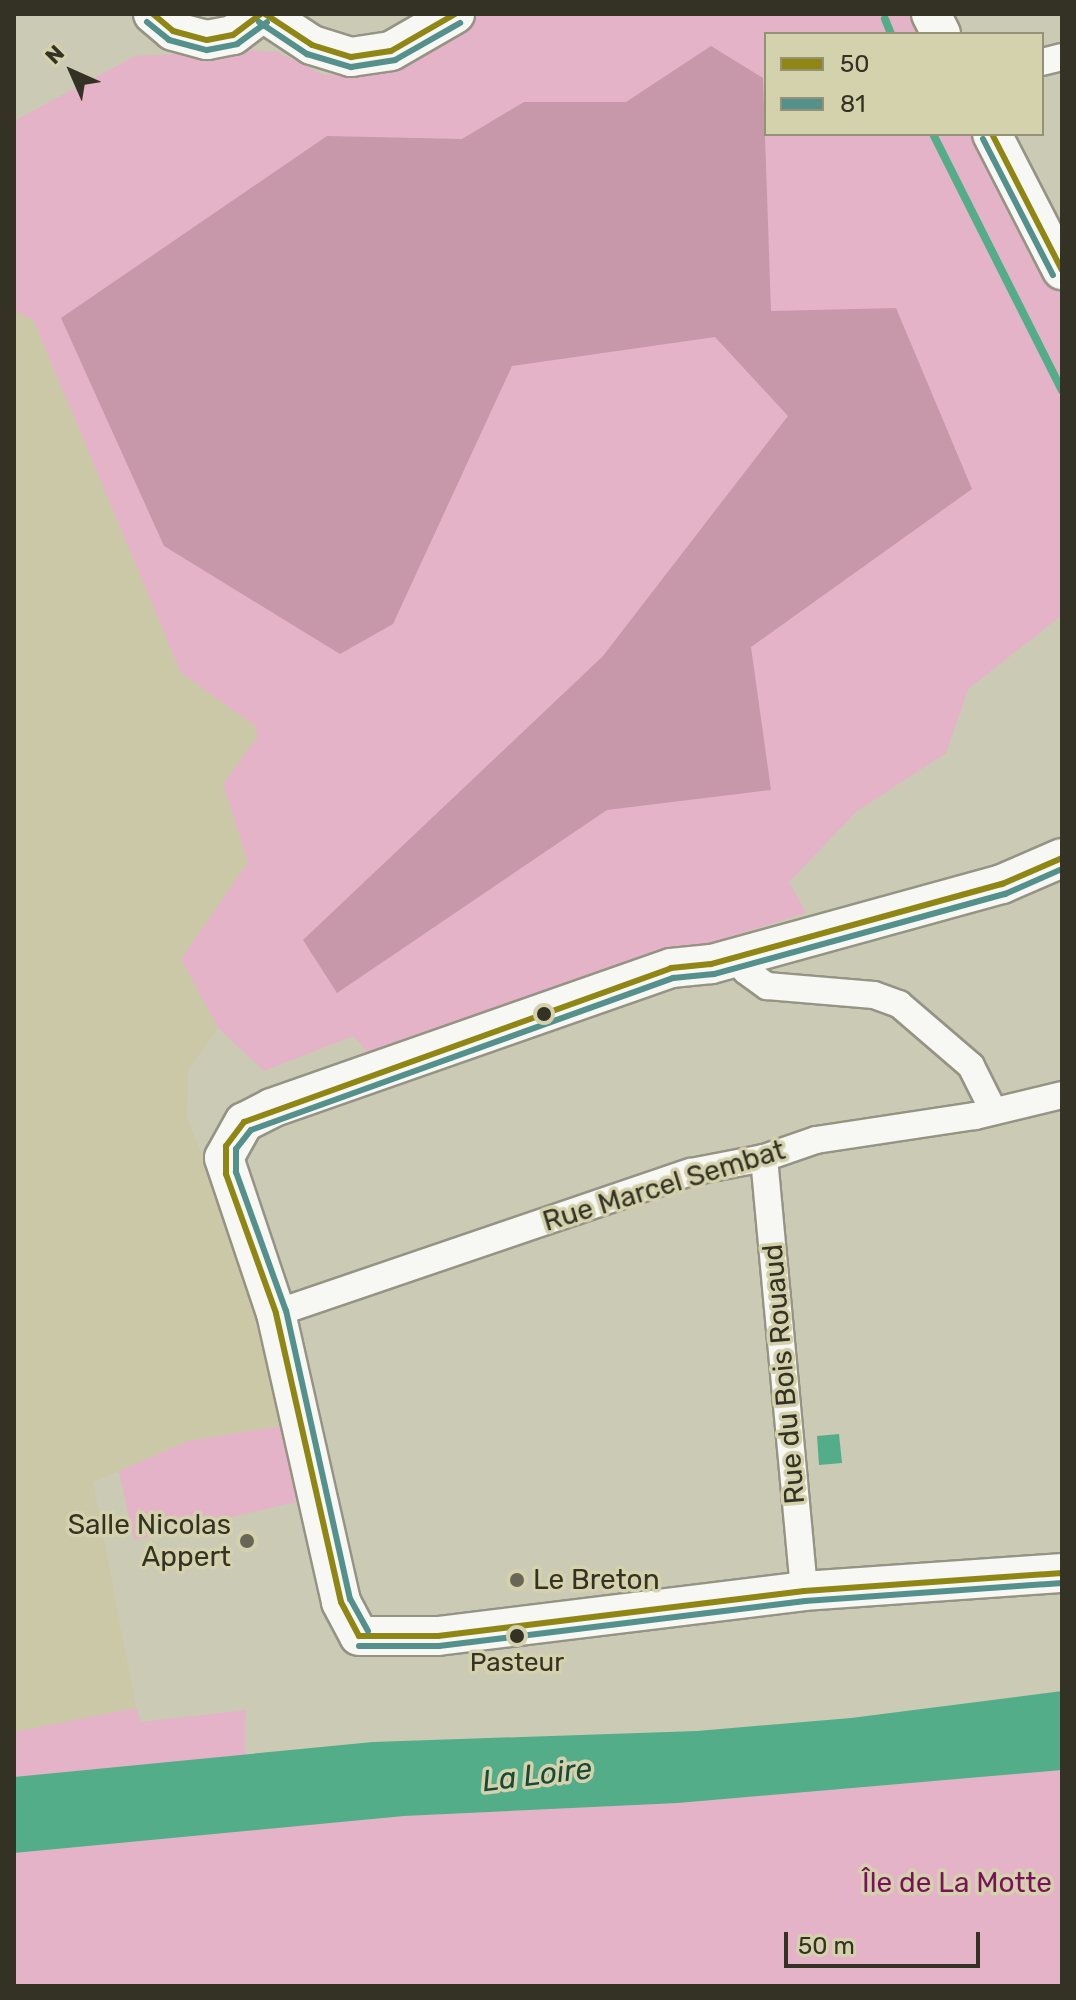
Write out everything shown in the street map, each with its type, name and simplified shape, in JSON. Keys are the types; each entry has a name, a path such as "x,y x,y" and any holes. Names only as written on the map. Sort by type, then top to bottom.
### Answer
{"street":[{"path":"153,14 173,31 207,40 233,35 263,14 312,45 351,57 391,51 455,14"},
{"path":"931,14 940,32"},
{"path":"993,136 1062,270"},
{"path":"1062,858 1002,884 737,956 671,968 255,1115 233,1135 224,1158 276,1313 341,1602 359,1636 438,1636 804,1591 1062,1573"},
{"path":"737,956 767,986 874,995 899,1004 971,1066 992,1108"},
{"name":"Rue Marcel Sembat","path":"276,1313 691,1172 764,1158 816,1140 975,1116 992,1108 1062,1095"},
{"name":"Rue du Bois Rouaud","path":"764,1158 804,1591"}],"shaded area":[{"path":"711,46 763,78 771,311 896,308 972,489 751,647 771,790 607,810 337,993 303,940 603,656 788,416 715,337 512,366 393,624 340,654 164,546 61,318 327,136 462,139 524,102 626,102"},
{"path":"14,312 33,319 181,673 254,725 259,736 223,784 249,862 181,959 218,1028 188,1070 187,1117 263,1311 281,1426 188,1441 93,1482 136,1708 14,1732"}],"green space":[{"path":"478,14 916,14 925,32 764,32 764,136 979,136 1062,298 1062,615 968,689 946,753 857,811 789,882 806,913 514,1004 372,1057 353,1036 264,1071 218,1028 181,959 248,862 223,784 258,736 254,725 181,673 33,319 14,312 14,121 135,56 251,50 277,52 324,75 363,74 409,58"},
{"path":"281,1426 300,1501 134,1540 119,1471 188,1441"},
{"path":"136,1708 141,1722 246,1710 245,1756 14,1777 14,1732"},
{"name":"Île de La Motte","path":"1062,1770 1062,1986 14,1986 14,1853 404,1816 678,1803"}],"water":[{"path":"839,1434 842,1463 819,1465 817,1436"},
{"name":"La Loire","path":"1062,1691 1062,1770 678,1803 404,1816 14,1853 14,1777 373,1742 697,1731 851,1718"}],"waterway":[{"path":"885,19 890,32"},
{"path":"934,136 1062,390"}],"transit line":[{"name":"50","path":"153,14 173,31 207,40 233,35 261,14"},
{"name":"50","path":"265,14 312,45 351,57 391,51 455,14"},
{"name":"81","path":"147,22 169,40 207,50 237,44 267,22"},
{"name":"81","path":"259,22 307,54 351,67 395,60 460,23"},
{"name":"50","path":"993,136 1062,270"},
{"name":"81","path":"983,139 1053,275"},
{"name":"50","path":"359,1636 341,1602 276,1313 226,1174 226,1146 244,1122 671,968 711,964 1002,884 1062,858"},
{"name":"81","path":"368,1631 350,1599 286,1311 236,1172 236,1149 251,1130 673,978 714,974 1005,894 1062,869"},
{"name":"50","path":"359,1636 438,1636 804,1591 1062,1573"},
{"name":"81","path":"359,1646 439,1646 805,1601 1062,1583"}],"place":[{"name":"Salle Nicolas Appert","path":"247,1541"},
{"name":"Le Breton","path":"517,1580"},
{"name":"Pasteur","path":"517,1636"}]}
